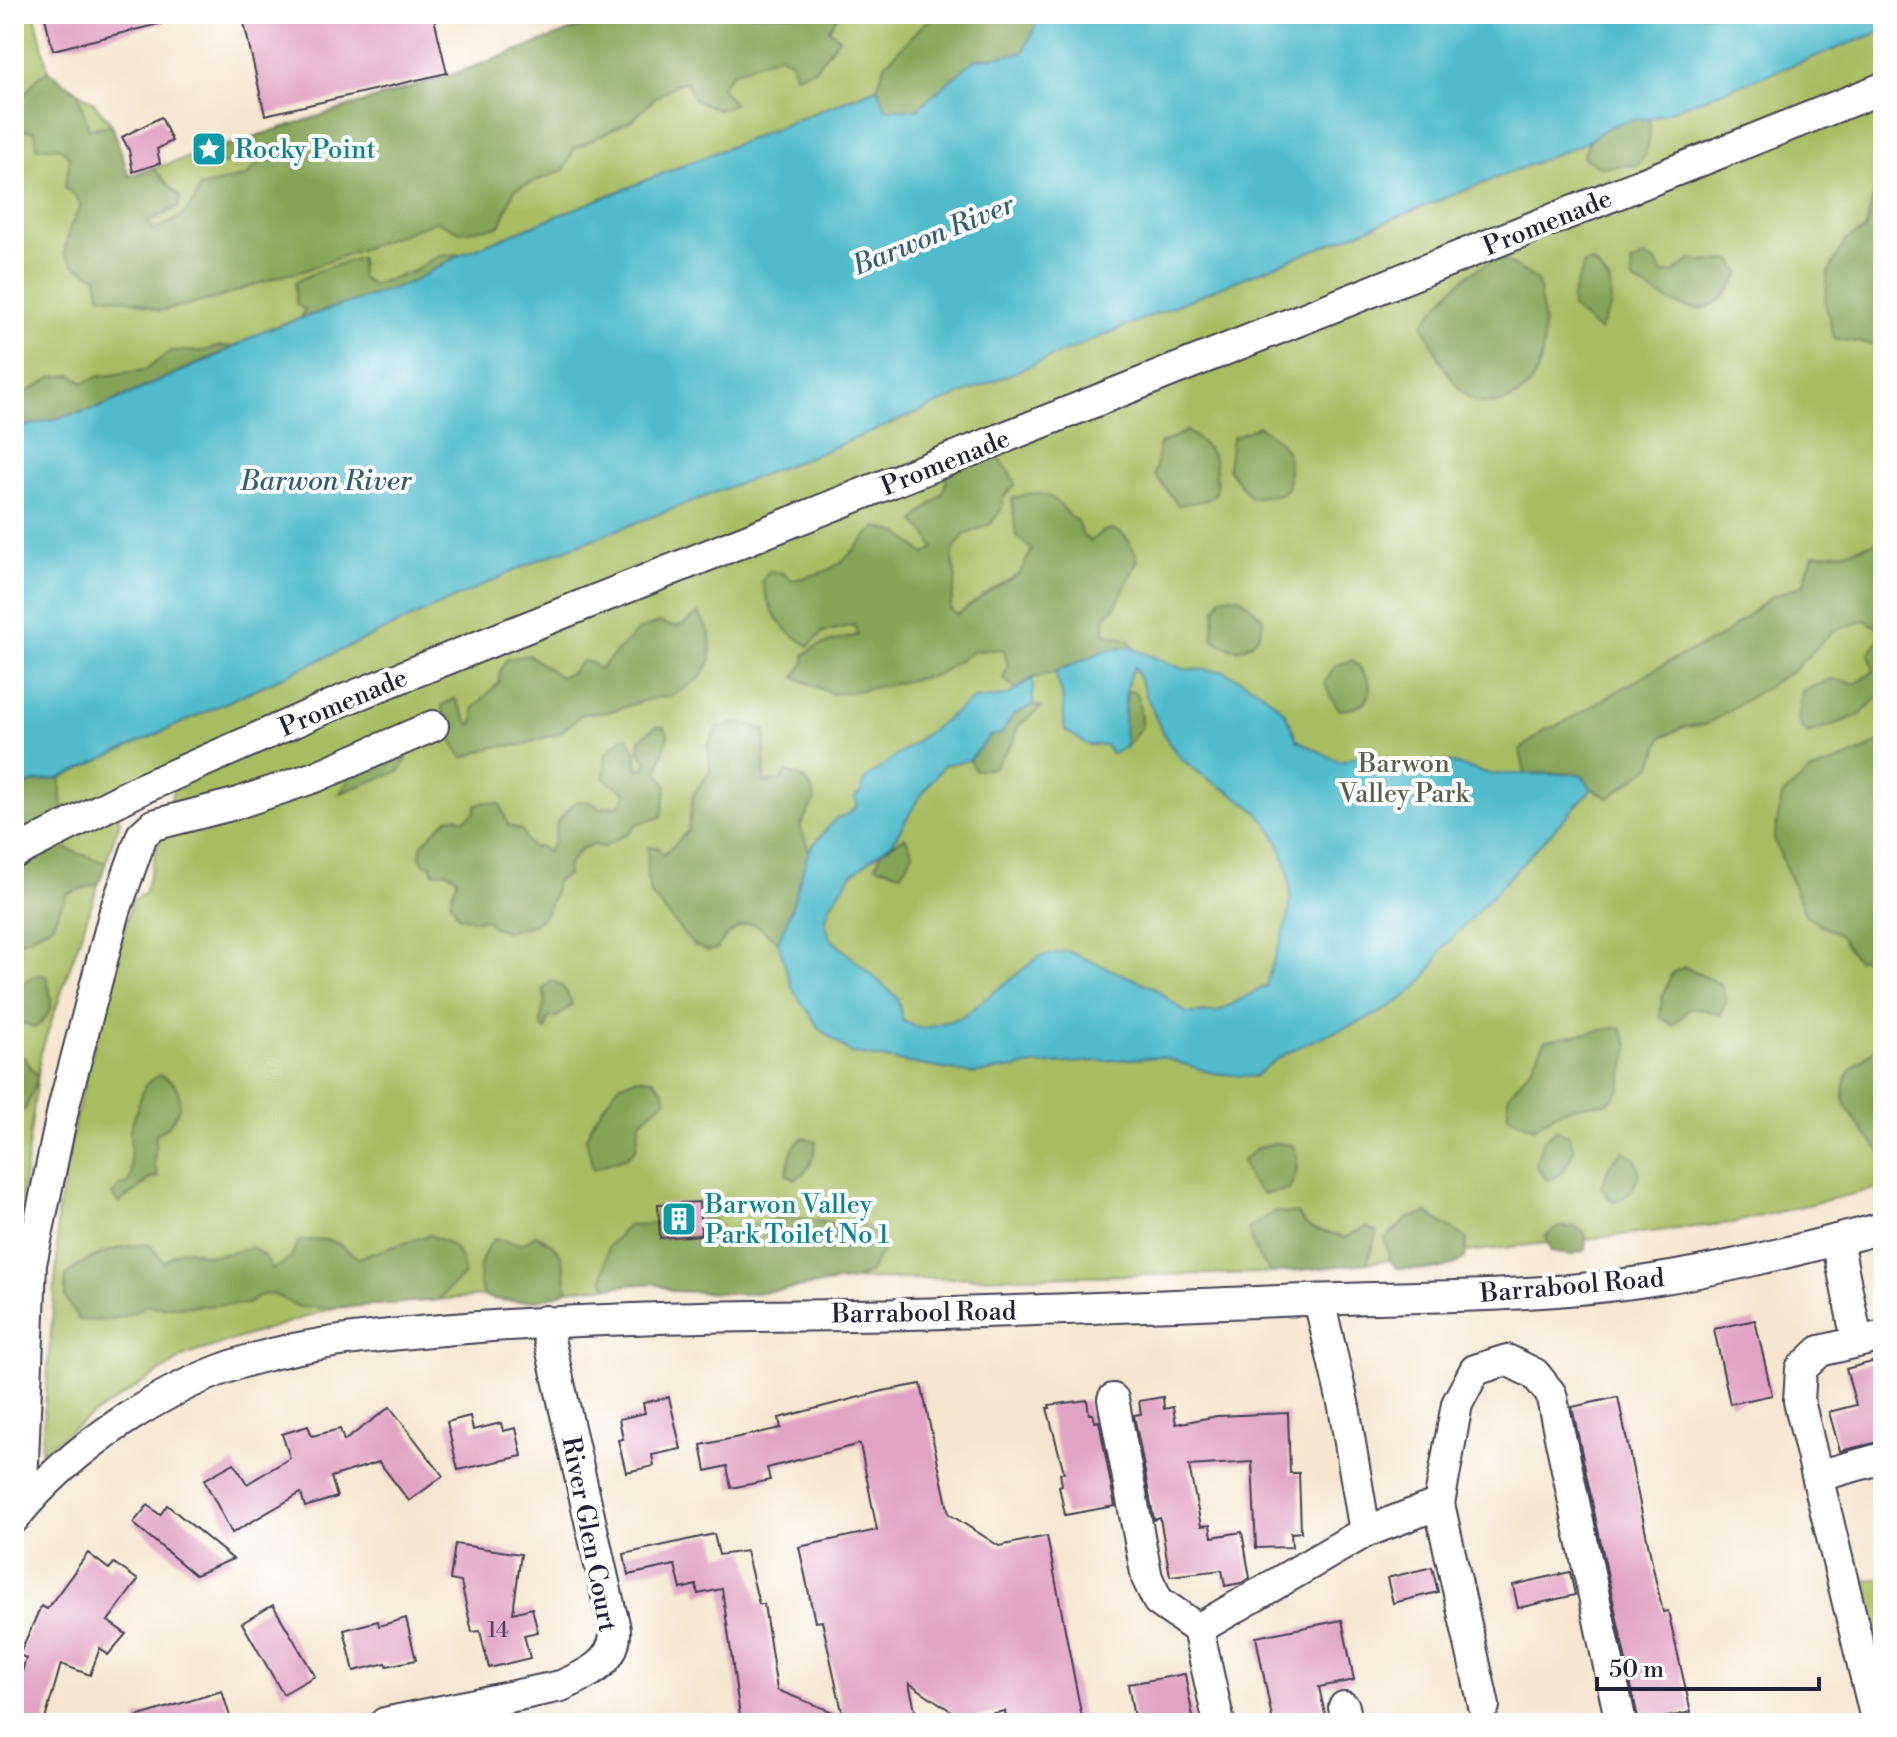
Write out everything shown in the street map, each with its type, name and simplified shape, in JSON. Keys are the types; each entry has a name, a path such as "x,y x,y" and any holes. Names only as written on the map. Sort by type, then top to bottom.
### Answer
{"street":[{"name":"Promenade","path":"14,853 141,789 344,700 1883,88"},
{"path":"17,1514 31,1264 64,1105 115,911 142,835 153,825 235,804 315,777 433,726"},
{"name":"Barrabool Road","path":"17,1514 75,1457 142,1409 199,1378 254,1359 350,1338 545,1321 662,1316 911,1314 1503,1294 1646,1281 1883,1228"},
{"path":"1837,1240 1870,1338 1820,1351 1801,1369 1799,1401 1877,1723"},
{"path":"1319,1300 1344,1407 1365,1532"},
{"name":"River Glen Court","path":"385,1723 561,1686 587,1675 607,1659 615,1635 545,1321"},
{"path":"1484,1706 1439,1504 1457,1404 1475,1370 1507,1360 1535,1374 1551,1394 1621,1723"},
{"path":"1113,1399 1147,1578 1158,1601 1198,1629 1219,1723"},
{"path":"1818,1476 1883,1458"},
{"path":"1198,1629 1365,1532 1439,1504"}],"green space":[{"path":"14,14 35,14 48,71 94,103 112,125 129,176 457,73 616,14 1060,14 462,254 410,283 265,330 219,355 98,408 14,429"},
{"path":"616,14 839,14 829,29 839,38 815,69 796,76 791,62 780,55 733,72 721,87 734,104 719,110 694,100 687,82 676,84 655,98 634,119 574,149 564,170 515,189 500,226 460,232 437,221 303,271 217,298 159,311 138,302 100,295 97,277 73,265 64,253 70,227 81,206 65,188 70,157 59,147 37,148 35,131 14,129 14,108 38,77 48,71 77,91 89,129 112,125 129,176 153,168 180,197 178,207 148,222 153,230 182,215 193,203 200,187 247,176 262,159 211,165 210,156 215,149 457,73"},
{"path":"938,14 1060,14 1037,23 1023,53 974,60 917,109 886,109 877,88 885,64"},
{"name":"Barwon Valley Park","path":"1883,31 1883,1187 1732,1223 1271,1273 653,1283 333,1308 187,1355 41,1452 57,1262 57,1214 75,1120 132,900 144,894 182,760 109,796 120,821 41,1052 17,1233 29,1247 14,1445 14,789 61,778 538,560 822,452 1218,288 1587,142 1615,124 1649,119"},
{"path":"1629,119 1649,119 1648,143 1639,165 1599,167 1583,157 1594,136"},
{"path":"1883,180 1883,346 1834,338 1825,303 1828,273 1846,240 1865,230 1875,191"},
{"path":"461,254 410,283 300,319 305,310 296,304 295,282 320,270 360,258 361,277 372,285 412,272 438,256"},
{"path":"1645,257 1655,261 1662,273 1673,273 1692,259 1703,262 1732,260 1740,274 1716,303 1704,308 1691,308 1678,305 1633,281 1631,263"},
{"path":"1501,258 1537,280 1543,314 1542,351 1539,368 1531,383 1519,394 1503,402 1485,403 1468,397 1454,382 1423,324 1466,276"},
{"path":"1593,262 1610,282 1611,306 1599,331 1572,308 1572,297 1584,264"},
{"path":"220,346 234,347 98,408 14,429 14,394 22,395 53,377 73,375 83,383 97,377 145,370 171,351 203,351"},
{"path":"1259,426 1286,450 1288,487 1280,494 1251,498 1228,469 1232,438"},
{"path":"1187,431 1213,456 1217,471 1216,493 1207,500 1178,505 1155,475 1159,444"},
{"path":"993,450 1015,485 1003,498 1002,508 991,524 964,535 954,549 952,558 956,579 950,609 957,615 1019,574 1032,550 1016,536 1012,499 1026,494 1045,495 1077,520 1083,536 1091,541 1107,530 1114,530 1130,543 1138,560 1116,606 1105,617 1105,633 1127,640 1137,651 1129,647 1106,650 1033,678 1017,689 1003,679 1008,667 1004,649 974,651 936,675 856,691 832,694 795,677 805,662 804,655 817,646 858,635 854,625 823,632 809,646 799,639 783,626 768,603 762,581 769,571 783,573 792,580 825,571 846,558 877,527 899,533 925,554 934,548 927,534 915,522 941,496 947,469"},
{"path":"1883,540 1883,631 1865,620 1833,631 1795,669 1707,724 1684,727 1662,737 1652,765 1609,798 1592,789 1581,774 1525,773 1520,750 1545,730 1722,636 1771,597 1803,585 1813,555 1844,552"},
{"path":"1240,597 1263,618 1257,637 1243,648 1230,648 1212,639 1216,608 1221,598"},
{"path":"699,613 710,634 711,660 701,677 669,697 654,698 608,712 582,714 560,733 521,745 493,747 463,758 456,748 442,705 455,699 471,725 475,719 473,709 499,682 500,671 507,659 529,655 560,677 571,673 582,661 592,663 599,670 637,631 660,622 681,625"},
{"path":"1883,635 1883,692 1860,715 1808,734 1798,722 1802,691 1829,680 1857,683 1874,671 1869,653"},
{"path":"1353,660 1366,677 1370,692 1361,704 1340,710 1325,682 1336,665"},
{"path":"1127,692 1138,695 1142,727 1126,747 1123,727"},
{"path":"1033,705 1042,707 1018,726 1013,742 993,768 975,770 969,760 990,735 1008,724 1013,715"},
{"path":"734,723 753,725 766,731 764,783 781,780 787,772 793,774 809,785 815,800 800,826 809,850 778,942 751,924 734,931 717,949 708,951 693,945 650,893 648,847 657,847 664,855 688,831 693,795 710,771 708,744 717,729"},
{"path":"656,726 665,728 668,734 658,773 667,786 661,817 637,824 630,832 604,847 593,845 582,848 568,864 567,875 556,881 548,908 534,924 508,932 493,927 487,919 458,916 450,900 457,881 455,876 445,871 434,873 431,865 424,864 420,856 422,844 448,818 464,820 475,812 476,805 486,802 500,804 508,825 523,831 533,848 539,846 547,852 554,842 557,822 576,801 591,802 600,808 621,805 627,793 604,779 606,753 622,738 628,737 636,752 638,769 646,768 647,760 639,750 640,739"},
{"path":"1883,740 1883,954 1856,960 1840,936 1806,916 1774,840 1782,796 1809,772 1859,753"},
{"path":"404,751 407,759 400,771 340,793 348,781 346,773"},
{"path":"61,778 61,798 66,817 64,848 106,863 99,883 67,894 51,926 22,941 14,934 14,789"},
{"path":"905,837 913,853 902,873 876,866 882,851"},
{"path":"1684,967 1721,984 1726,1000 1721,1015 1689,1009 1673,1026 1660,1016 1663,994 1672,973"},
{"path":"46,975 51,997 47,1016 35,1028 25,1023 14,1027 14,993 33,976"},
{"path":"551,981 562,986 572,1005 557,1017 548,1018 546,1030 541,1022 545,999 543,989"},
{"path":"1620,1027 1629,1046 1620,1090 1607,1104 1568,1108 1534,1128 1508,1116 1508,1096 1532,1066 1546,1040"},
{"path":"1883,1043 1883,1155 1851,1114 1843,1091 1853,1068"},
{"path":"24,1057 38,1077 26,1108 14,1116 14,1058"},
{"path":"159,1075 174,1084 180,1098 173,1120 156,1134 154,1164 158,1177 151,1178 119,1203 112,1195 120,1185 127,1185 131,1177 130,1130 145,1085"},
{"path":"635,1078 653,1079 663,1090 666,1100 640,1122 636,1149 627,1157 593,1169 586,1138 594,1120 618,1086"},
{"path":"1557,1129 1569,1136 1574,1149 1562,1172 1547,1180 1535,1165 1543,1141"},
{"path":"804,1137 816,1142 815,1148 808,1168 796,1179 786,1174 793,1149"},
{"path":"1274,1143 1293,1145 1297,1157 1296,1173 1289,1190 1263,1194 1249,1180 1242,1161 1257,1148"},
{"path":"1623,1151 1635,1158 1640,1172 1631,1191 1613,1202 1601,1187 1610,1164"},
{"path":"1274,1212 1298,1214 1309,1227 1344,1238 1366,1227 1377,1232 1367,1263 1271,1273 1258,1256 1248,1229"},
{"path":"1427,1213 1467,1239 1465,1258 1441,1268 1397,1268 1390,1260 1385,1239 1407,1219"},
{"path":"700,1215 711,1215 722,1233 788,1216 835,1224 855,1223 873,1230 883,1249 869,1273 853,1280 788,1289 745,1294 674,1291 653,1283 608,1287 603,1279 608,1247 628,1225 659,1224 660,1238 700,1235"},
{"path":"1559,1227 1576,1227 1585,1233 1586,1250 1571,1255 1551,1252 1546,1236"},
{"path":"429,1235 454,1248 463,1265 464,1274 438,1300 333,1308 299,1307 273,1294 261,1295 248,1304 147,1305 122,1317 88,1321 79,1320 65,1297 66,1276 75,1268 104,1252 126,1247 149,1244 164,1262 184,1250 217,1255 252,1247 264,1256 273,1269 290,1259 298,1242 317,1239 331,1241 358,1258"},
{"path":"536,1235 558,1250 565,1270 567,1290 549,1298 527,1301 485,1297 480,1282 480,1266 494,1239 522,1244"},
{"path":"1883,1577 1883,1668 1874,1670 1856,1584"}],"water":[{"name":"Barwon River","path":"1060,14 1883,14 1883,31 1649,119 1615,124 1587,142 1218,288 822,452 538,560 61,778 14,789 14,429 98,408 219,355 265,330 410,283 462,254 877,88 886,109 917,109 974,60 1023,53 1037,23"},
{"path":"1129,647 1183,669 1224,671 1260,690 1285,712 1297,740 1340,762 1361,755 1433,767 1444,761 1490,774 1581,774 1592,789 1442,949 1429,973 1412,992 1371,1017 1302,1046 1254,1077 1212,1073 1162,1057 1036,1065 973,1074 851,1053 821,1030 792,988 778,942 809,850 836,818 847,815 857,806 855,797 861,793 864,780 973,699 1007,696 1033,678 1033,705 1013,715 1001,734 990,736 969,760 944,765 893,842 851,875 830,906 825,922 830,938 897,997 903,1021 921,1029 962,1017 1040,956 1067,951 1153,987 1187,1013 1217,1012 1266,986 1286,924 1290,891 1287,867 1279,843 1266,822 1250,806 1200,774 1173,749 1134,667 1126,694 1126,747 1112,754 1105,745 1088,745 1065,730 1062,694 1055,672 1106,650"}],"building":[{"path":"44,14 162,14 163,23 53,50"},
{"path":"242,14 433,14 447,73 265,115"},
{"path":"161,117 172,141 157,149 160,163 133,172 129,150 122,137"},
{"name":"Barwon Valley Park Toilet No 1","path":"699,1202 701,1235 660,1238 658,1204"},
{"path":"1755,1320 1772,1395 1730,1404 1714,1329"},
{"path":"1883,1359 1883,1441 1840,1451 1829,1412 1856,1405 1846,1369"},
{"path":"921,1384 949,1514 999,1546 1047,1536 1083,1723 1007,1723 1005,1711 963,1719 909,1683 918,1723 741,1723 722,1589 698,1594 696,1585 681,1589 675,1565 628,1575 624,1554 714,1534 719,1555 746,1551 759,1604 764,1604 777,1690 843,1716 822,1621 815,1622 799,1547 877,1530 860,1444 767,1468 770,1480 731,1488 727,1466 706,1471 701,1445 781,1428 779,1418"},
{"path":"669,1397 681,1449 652,1455 654,1466 626,1472 618,1440 623,1439 619,1419 645,1413 643,1403"},
{"path":"1163,1397 1164,1409 1173,1407 1176,1424 1217,1416 1288,1413 1290,1473 1299,1473 1301,1532 1291,1533 1292,1547 1256,1548 1252,1462 1189,1466 1201,1526 1210,1525 1212,1537 1242,1532 1250,1578 1241,1583 1225,1586 1222,1570 1170,1576 1160,1518 1154,1520 1134,1415 1141,1414 1139,1401"},
{"path":"1618,1397 1663,1612 1668,1611 1691,1712 1642,1723 1639,1723 1572,1407"},
{"path":"1087,1400 1089,1414 1093,1414 1095,1422 1099,1421 1115,1506 1065,1515 1059,1486 1062,1485 1060,1473 1064,1472 1047,1408 1050,1408 1049,1405"},
{"path":"390,1407 443,1476 409,1501 379,1462 331,1477 337,1497 305,1507 301,1493 232,1533 204,1480 234,1463 247,1484 290,1458 282,1434 308,1426 312,1436 340,1429 344,1441"},
{"path":"470,1416 473,1430 501,1423 503,1431 516,1428 522,1456 458,1470 447,1422"},
{"path":"148,1505 160,1515 167,1505 233,1559 195,1575 133,1523"},
{"path":"455,1544 521,1554 513,1613 532,1608 538,1632 524,1635 530,1658 489,1668 480,1631 472,1632 461,1582 450,1580"},
{"path":"88,1553 109,1569 114,1563 138,1580 108,1621 126,1634 108,1655 100,1648 90,1675 61,1664 44,1723 14,1723 14,1698 26,1658 19,1655 41,1606 47,1609"},
{"path":"1432,1567 1438,1592 1393,1603 1387,1578"},
{"path":"1570,1572 1575,1595 1518,1608 1513,1585"},
{"path":"273,1605 315,1676 283,1694 242,1623"},
{"path":"406,1618 416,1660 354,1671 344,1630 378,1621 379,1626"},
{"path":"1342,1620 1354,1680 1319,1687 1327,1723 1273,1723 1256,1637"},
{"path":"1185,1674 1194,1723 1135,1723 1128,1684"},
{"path":"222,1691 232,1723 137,1723 136,1717"}],"place":[{"name":"Rocky Point","path":"209,149"},
{"name":"Barwon Valley Park Toilet No 1","path":"679,1219"}]}
